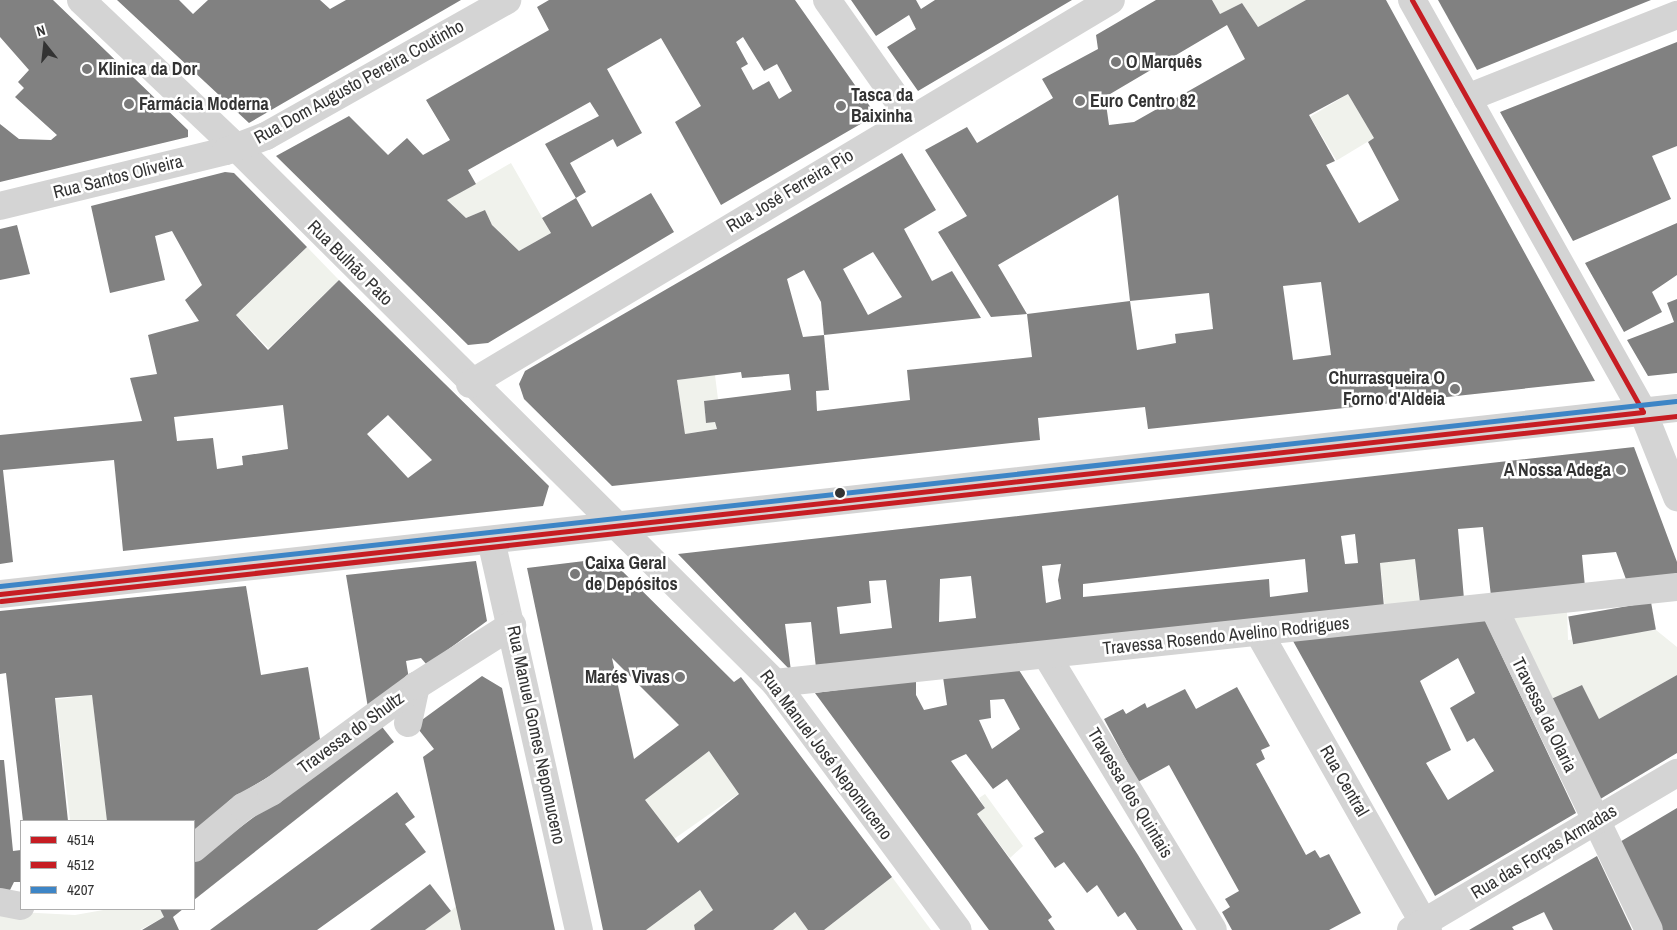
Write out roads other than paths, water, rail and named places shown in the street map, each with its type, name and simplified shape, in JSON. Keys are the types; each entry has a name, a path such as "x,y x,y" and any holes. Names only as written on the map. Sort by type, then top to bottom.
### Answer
{"street":[{"name":"Rua Bulhão Pato","path":"81,0 236,148 470,384 618,527"},
{"name":"Rua Dom Augusto Pereira Coutinho","path":"236,148 266,136 507,0"},
{"path":"826,0 910,119"},
{"name":"Rua José Ferreira Pio","path":"470,384 1111,0"},
{"path":"1412,0 1643,412 1677,497"},
{"path":"1467,98 1677,15"},
{"name":"Rua Santos Oliveira","path":"0,206 236,148"},
{"path":"0,594 618,527 1677,408"},
{"name":"Rua Manuel José Nepomuceno","path":"618,527 775,682 958,930"},
{"name":"Rua Manuel Gomes Nepomuceno","path":"492,540 579,930"},
{"name":"Travessa Rosendo Avelino Rodrigues","path":"775,682 1047,656 1677,587"},
{"name":"Travessa da Olaria","path":"1494,608 1649,930"},
{"name":"Travessa do Shultz","path":"195,847 242,807 271,792 416,686 512,624"},
{"name":"Rua Central","path":"1259,633 1421,927"},
{"name":"Travessa dos Quintais","path":"1047,656 1213,930"},
{"path":"408,722 416,686"},
{"name":"Rua das Forças Armadas","path":"1421,927 1677,773"},
{"path":"0,902 20,906"}],"place":[{"name":"O Marquês","path":"1116,62"},
{"name":"Klinica da Dor","path":"87,69"},
{"name":"Euro Centro 82","path":"1080,101"},
{"name":"Farmácia Moderna","path":"129,104"},
{"name":"Tasca da Baixinha","path":"841,106"},
{"name":"Churrasqueira O Forno d'Aldeia","path":"1455,389"},
{"name":"A Nossa Adega","path":"1621,470"},
{"name":"Caixa Geral de Depósitos","path":"575,574"},
{"name":"Marés Vivas","path":"680,677"}]}
